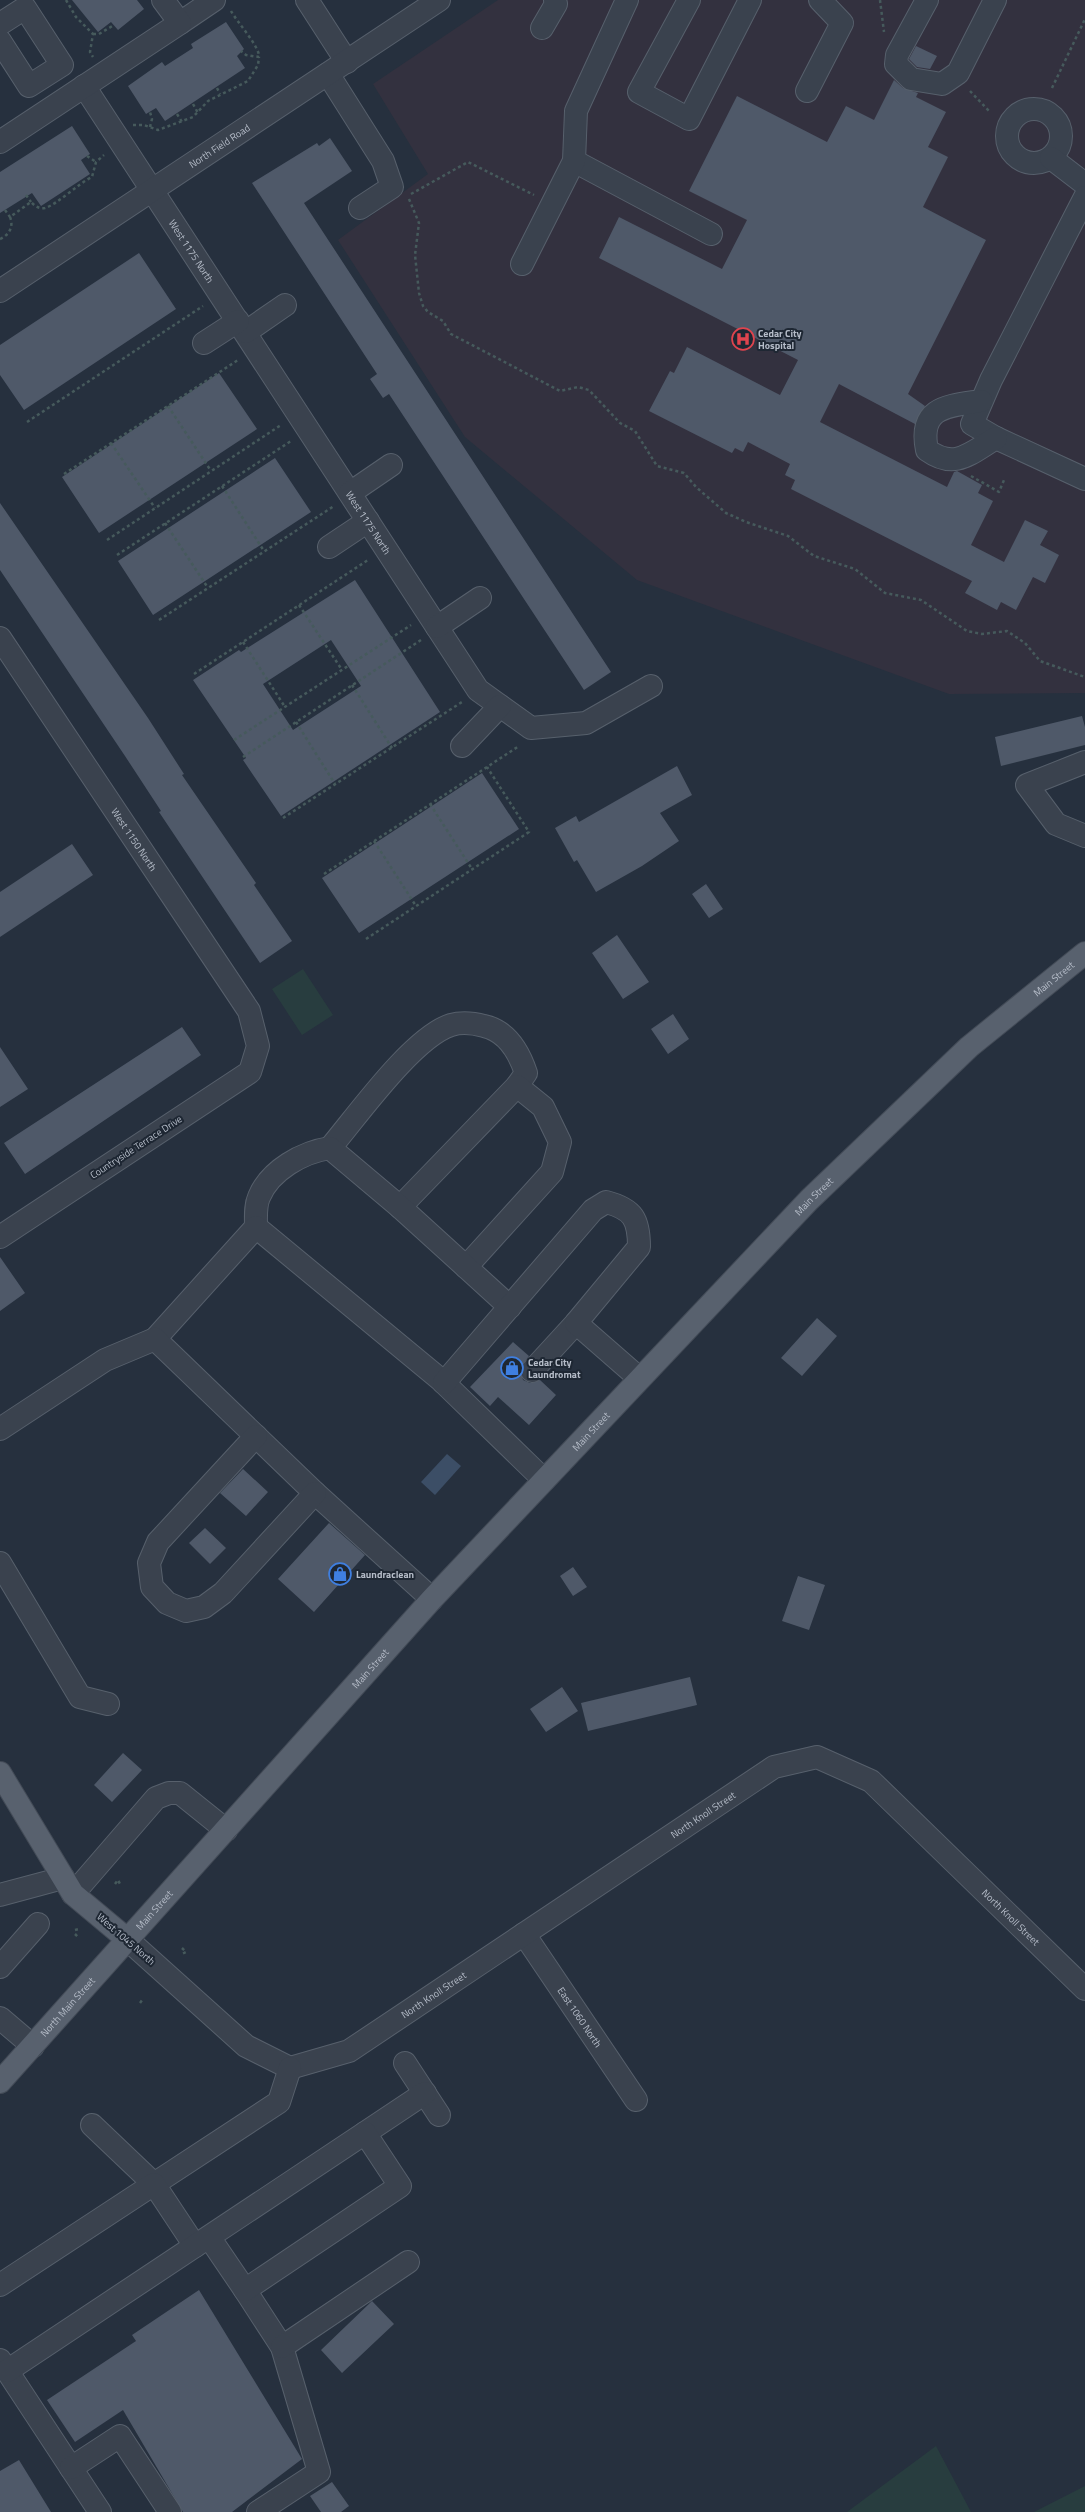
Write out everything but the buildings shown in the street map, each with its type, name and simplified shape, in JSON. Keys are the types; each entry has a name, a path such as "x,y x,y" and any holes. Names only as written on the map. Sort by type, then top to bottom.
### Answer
{"main road":[{"name":"Main Street","path":"128,1940 432,1599 639,1378 836,1173 968,1047 1085,953"},
{"name":"West 1045 North","path":"0,1773 68,1886 128,1940"},
{"name":"North Main Street","path":"4,2078 128,1940"}],"street":[{"path":"163,0 180,23"},
{"path":"307,0 347,62"},
{"name":"North Field Road","path":"0,291 154,191 439,0"},
{"path":"542,28 556,4 555,0"},
{"path":"522,264 574,161 576,111 627,0"},
{"path":"689,0 639,92 689,119 750,0"},
{"path":"806,91 842,23 820,0"},
{"path":"927,0 897,54 896,64 911,79 942,84 955,75 995,0"},
{"path":"0,142 180,23 221,3"},
{"path":"0,24 25,8 62,65 29,86 0,41"},
{"path":"328,74 383,161 392,187 360,208"},
{"path":"46,75 63,100"},
{"name":"West 1175 North","path":"84,86 242,326 343,499 368,521 430,633 478,690 531,728 586,723 651,686"},
{"path":"1051,158 1085,184"},
{"path":"574,161 710,234"},
{"path":"1085,197 981,401 972,424 996,438 1085,479"},
{"path":"204,343 286,305"},
{"path":"981,401 941,407 929,420 924,437 926,450 940,459 953,461 996,438"},
{"path":"343,499 391,465"},
{"path":"329,547 368,521"},
{"path":"430,633 480,598"},
{"name":"West 1150 North","path":"0,638 249,1011 258,1046"},
{"path":"462,746 500,706"},
{"path":"1085,762 1027,784 1056,824 1085,836"},
{"path":"0,1429 105,1360 155,1339 256,1227 256,1212 259,1196 270,1182 286,1166 306,1154 330,1148 404,1060 435,1032 451,1025 471,1023 494,1028 508,1040 520,1055 526,1073 517,1086 400,1207"},
{"name":"Countryside Terrace Drive","path":"0,1237 250,1072 258,1046"},
{"path":"466,1267 552,1172 560,1142 543,1107 517,1086"},
{"path":"330,1148 400,1207 510,1307"},
{"path":"444,1383 593,1210 606,1202 616,1205 632,1214 639,1228 639,1247 576,1323 532,1371"},
{"path":"256,1227 444,1383 544,1480"},
{"path":"576,1323 639,1378"},
{"path":"155,1339 315,1492 432,1599"},
{"path":"256,1436 158,1542 149,1563 152,1587 167,1603 186,1611 204,1607 223,1593 315,1492"},
{"path":"0,1563 80,1697 108,1704"},
{"name":"North Knoll Street","path":"290,2068 349,2051 774,1767 817,1757 871,1781 1085,1989"},
{"path":"0,1895 68,1886 156,1798 169,1793 180,1793 226,1830"},
{"path":"0,1967 38,1924"},
{"name":"East 1060 North","path":"524,1934 636,2100"},
{"name":"West 1045 North","path":"128,1940 246,2046 290,2068"},
{"path":"0,2018 33,2046"},
{"path":"405,2063 439,2115"},
{"path":"0,2285 279,2102 290,2068"},
{"path":"100,2512 4,2366 202,2241 425,2093"},
{"path":"92,2125 154,2184 245,2290 282,2347 319,2472 258,2512"},
{"path":"245,2290 400,2186 365,2133"},
{"path":"282,2347 408,2262"},
{"path":"71,2468 120,2436 170,2512"}],"path":[{"path":"66,0 76,17 93,34 99,34 114,25"},
{"path":"880,0 881,9"},
{"path":"127,128 138,123 158,130 182,122 198,113 208,100 248,81 258,65 260,52 221,3"},
{"path":"1052,88 1085,19"},
{"path":"93,34 90,52 96,62"},
{"path":"241,52 246,56 259,57"},
{"path":"955,75 990,112"},
{"path":"217,88 220,94"},
{"path":"193,104 198,113"},
{"path":"150,112 152,119 150,127"},
{"path":"177,114 182,122"},
{"path":"26,195 36,207 44,208 54,199 75,190 80,182 92,177 96,162 109,151"},
{"path":"87,156 96,162"},
{"path":"552,204 468,162 408,196 419,222 415,254 419,293 423,306 428,312 443,321 451,334 560,391 578,387 589,390 620,423 635,431 657,466 684,473 696,488 726,513 757,527 788,536 814,556 855,569 885,593 920,600 967,631 982,634 1007,631 1025,643 1040,661 1085,677"},
{"path":"10,217 31,202"},
{"path":"0,239 6,236 11,229 10,217 5,210"},
{"path":"28,422 205,305"},
{"path":"64,474 240,359"},
{"path":"168,406 211,471"},
{"path":"106,540 283,424"},
{"path":"117,555 293,440"},
{"path":"111,443 155,508"},
{"path":"965,472 998,492 1004,480"},
{"path":"222,486 264,551"},
{"path":"159,620 343,499"},
{"path":"165,523 208,588"},
{"path":"194,674 370,558"},
{"path":"299,605 342,670"},
{"path":"234,740 414,624"},
{"path":"244,757 430,633"},
{"path":"243,642 285,707"},
{"path":"352,685 392,748"},
{"path":"283,818 464,701"},
{"path":"296,722 336,784"},
{"path":"324,874 520,746"},
{"path":"366,939 529,832 487,767"},
{"path":"430,804 472,869"},
{"path":"374,841 416,906"},
{"path":"115,1884 118,1880 120,1884"},
{"path":"76,1931 79,1938"},
{"path":"182,1948 186,1952 182,1954"},
{"path":"139,1999 140,2003 143,1999"}],"shaded area":[{"name":"Cedar City Hospital","path":"498,0 1085,0 1085,693 949,694 637,580 465,437 338,240 428,174 373,84"}],"green space":[{"path":"303,969 333,1015 302,1035 272,989"},
{"path":"936,2446 971,2512 847,2512"},
{"path":"1085,2486 1085,2512 1034,2512"}],"water":[{"path":"447,1454 461,1466 435,1495 421,1482"}],"place":[{"name":"Cedar City Hospital","path":"743,339"},
{"name":"Cedar City Laundromat","path":"512,1368"},
{"name":"Laundraclean","path":"340,1574"}]}
